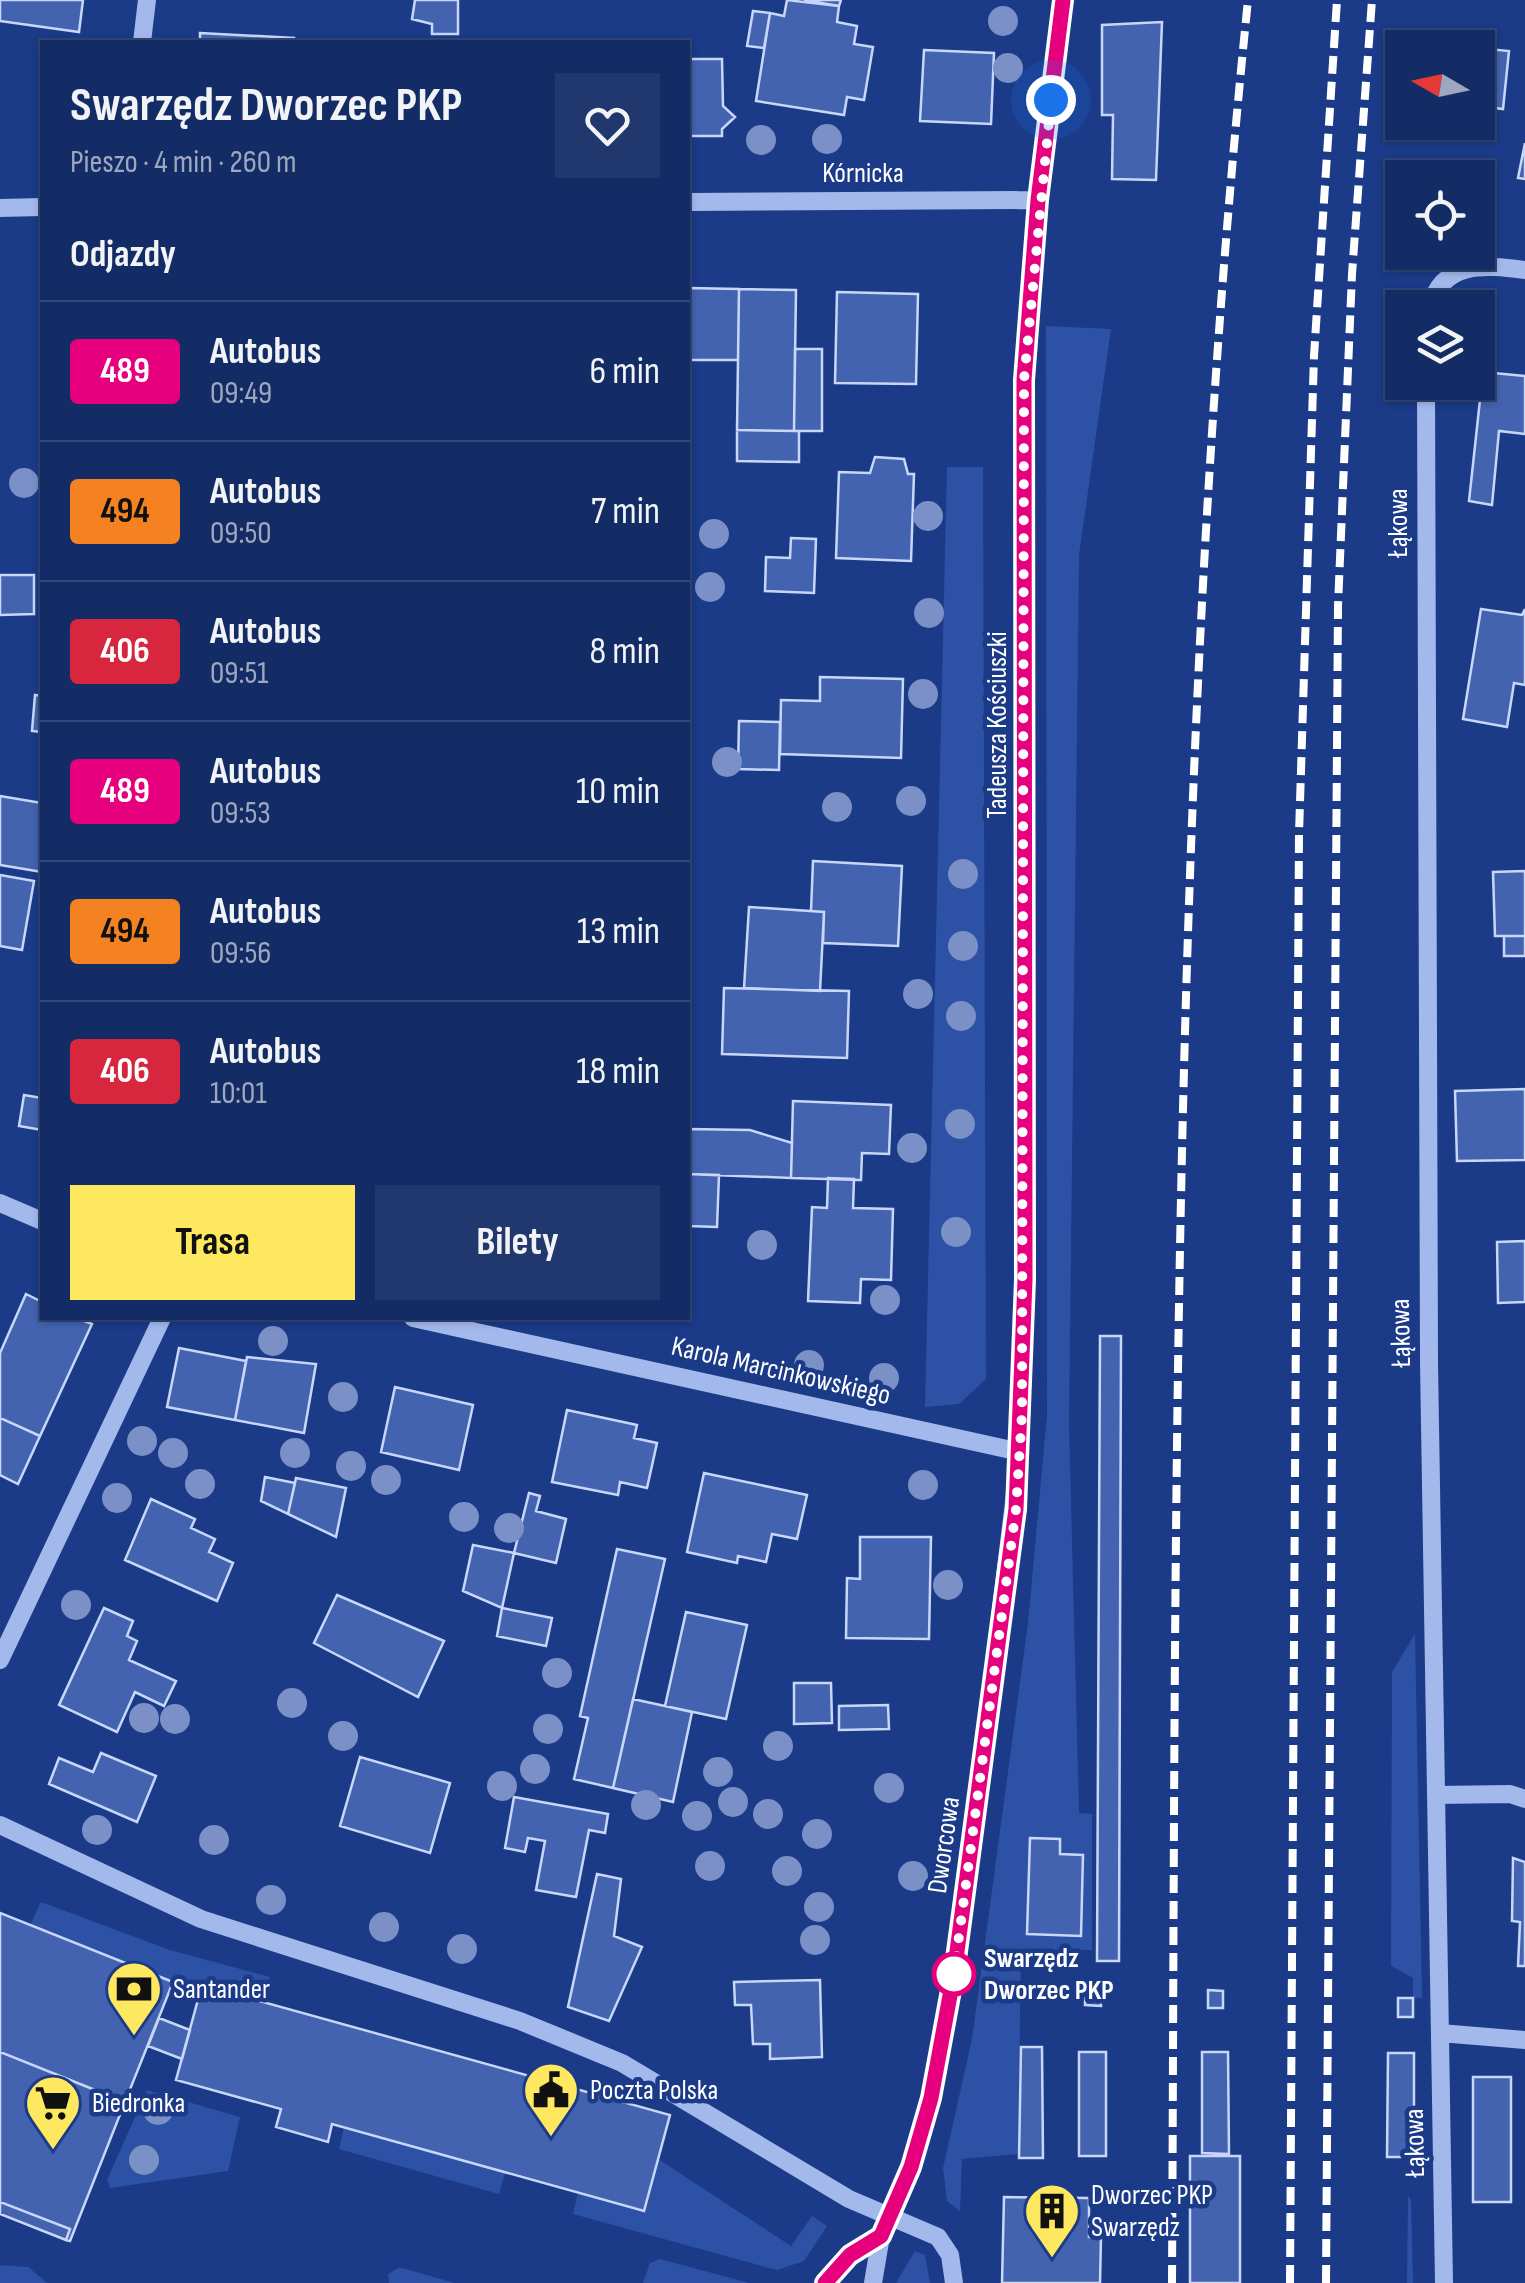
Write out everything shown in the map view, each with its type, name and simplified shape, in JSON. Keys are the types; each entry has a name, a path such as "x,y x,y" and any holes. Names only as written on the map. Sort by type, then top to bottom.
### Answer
{"street":[{"path":"142,40 147,0"},
{"name":"Tadeusza Kościuszki","path":"1020,1452 1025,1280 1024,380 1038,200 1064,0"},
{"name":"Kórnicka","path":"690,202 1038,200"},
{"path":"0,208 40,207"},
{"path":"1438,290 1451,274 1480,266 1525,270"},
{"name":"Łąkowa","path":"1426,400 1428,1344 1444,2283"},
{"path":"0,1204 40,1220"},
{"path":"0,1660 161,1320"},
{"name":"Karola Marcinkowskiego","path":"421,1320 1020,1452"},
{"name":"Dworcowa","path":"873,2283 881,2236 931,2098 954,1974 1020,1452"},
{"path":"1436,1795 1510,1794 1525,1799"},
{"path":"0,1825 201,1919 520,2021 609,2057 849,2199 943,2242 952,2262 954,2283"},
{"path":"1440,2033 1525,2040"},
{"name":"Dworcowa","path":"826,2283 850,2255 881,2236"}],"shaded area":[{"path":"1046,326 1111,329 1079,555 1069,1424 1079,1813 1092,1814 1092,1950 1021,1950 1018,2154 962,2159 960,2211 947,2201 943,2168 972,2039 1028,1623 1047,1415"},
{"path":"947,467 983,467 986,1379 959,1404 925,1407"},
{"path":"1415,1634 1422,1998 1413,1998 1413,1978 1391,1966 1392,1672"},
{"path":"41,1902 170,1950 270,1977 265,2002 173,1982 30,1925"},
{"path":"147,2090 240,2117 228,2171 110,2188 107,2180"},
{"path":"344,2127 505,2173 499,2194 339,2149"},
{"path":"658,2159 791,2246 812,2216 827,2226 804,2261 777,2270 573,2214 578,2193 644,2211"},
{"path":"1408,2196 1411,2200 1413,2283 1407,2283"},
{"path":"915,2251 925,2255 930,2283 896,2283"},
{"path":"660,2259 749,2283 643,2283 650,2263"},
{"path":"0,2265 28,2267 47,2283 0,2283"},
{"path":"398,2268 455,2283 389,2283 388,2274"}],"building":[{"path":"0,0 83,0 79,32 0,21"},
{"path":"415,0 458,0 458,34 432,34 432,24 412,19"},
{"path":"787,0 839,6 837,22 857,26 854,44 873,47 864,100 847,97 844,115 756,101 770,13 784,16"},
{"path":"804,0 841,0 839,6"},
{"path":"753,11 770,13 764,48 747,46"},
{"path":"1162,22 1156,180 1112,179 1113,115 1102,115 1102,25"},
{"path":"200,33 294,38 294,40 200,40"},
{"path":"924,50 994,53 991,124 920,121"},
{"path":"1495,50 1509,51 1503,109 1495,108"},
{"path":"690,59 722,59 723,106 735,117 722,129 722,136 690,136"},
{"path":"1525,143 1525,179 1518,178"},
{"path":"690,288 739,289 738,360 690,360"},
{"path":"739,289 796,290 794,431 737,430"},
{"path":"837,292 918,294 916,384 835,383"},
{"path":"795,349 822,349 822,431 794,431"},
{"path":"1495,373 1525,376 1525,434 1499,431 1492,505 1469,501 1480,400 1495,400"},
{"path":"737,430 799,431 799,462 737,461"},
{"path":"875,457 904,459 908,474 914,474 911,561 836,558 839,472 870,473"},
{"path":"791,538 816,539 814,593 765,591 766,557 790,558"},
{"path":"0,575 34,575 34,614 0,615"},
{"path":"1481,609 1522,615 1525,609 1525,685 1514,683 1507,727 1463,719"},
{"path":"820,677 903,679 901,758 780,754 781,700 820,701"},
{"path":"35,695 40,696 40,732 32,731"},
{"path":"739,721 780,722 779,770 738,769"},
{"path":"0,796 40,803 40,872 0,865"},
{"path":"813,861 902,866 898,946 823,943 824,912 811,911"},
{"path":"1525,871 1525,936 1495,936 1493,872"},
{"path":"0,875 34,881 22,950 0,946"},
{"path":"749,907 824,912 820,991 744,988"},
{"path":"1504,936 1525,936 1525,956 1504,956"},
{"path":"724,988 849,991 847,1058 722,1054"},
{"path":"1525,1089 1525,1160 1457,1161 1455,1091"},
{"path":"24,1095 40,1098 40,1130 19,1126"},
{"path":"793,1101 891,1105 889,1154 862,1153 861,1180 791,1178"},
{"path":"690,1129 750,1130 792,1143 791,1178 690,1174"},
{"path":"690,1174 719,1175 717,1227 690,1226"},
{"path":"828,1178 854,1179 853,1208 893,1209 891,1280 861,1279 860,1303 808,1301 812,1207 827,1208"},
{"path":"1525,1241 1525,1302 1498,1303 1497,1242"},
{"path":"26,1294 40,1301 40,1320 82,1320 92,1324 40,1436 0,1418 0,1353"},
{"path":"1100,1336 1121,1336 1119,1961 1097,1961"},
{"path":"179,1348 246,1361 235,1420 167,1407"},
{"path":"247,1357 316,1364 304,1433 235,1420"},
{"path":"395,1387 473,1405 459,1470 381,1452"},
{"path":"567,1410 637,1425 634,1438 657,1443 647,1488 620,1482 618,1495 552,1482"},
{"path":"0,1418 40,1436 18,1484 0,1475"},
{"path":"704,1473 807,1495 797,1539 772,1534 766,1562 738,1556 737,1563 687,1552"},
{"path":"265,1477 295,1483 288,1514 261,1501"},
{"path":"296,1478 346,1488 336,1537 288,1514"},
{"path":"529,1493 540,1496 536,1511 566,1519 556,1563 514,1553"},
{"path":"151,1499 195,1519 191,1528 215,1539 209,1552 233,1563 217,1601 125,1560"},
{"path":"860,1537 931,1537 929,1639 846,1638 847,1578 860,1579"},
{"path":"473,1545 514,1553 502,1608 463,1591"},
{"path":"617,1549 665,1559 613,1788 574,1779 588,1718 580,1716"},
{"path":"337,1595 444,1641 418,1697 314,1643"},
{"path":"104,1608 133,1621 127,1636 137,1641 129,1660 176,1681 164,1706 135,1692 117,1732 59,1705"},
{"path":"502,1608 552,1618 546,1646 497,1636"},
{"path":"686,1612 747,1625 726,1719 665,1706"},
{"path":"794,1683 831,1683 832,1723 794,1724"},
{"path":"633,1699 692,1712 673,1802 613,1788"},
{"path":"888,1705 889,1729 839,1730 839,1706"},
{"path":"101,1753 156,1776 137,1822 49,1784 59,1758 93,1772"},
{"path":"360,1757 450,1783 430,1853 340,1826"},
{"path":"514,1797 608,1814 605,1833 589,1830 576,1897 536,1890 545,1841 528,1838 525,1852 505,1848"},
{"path":"1030,1838 1060,1839 1060,1854 1083,1855 1081,1936 1027,1934"},
{"path":"1513,1858 1525,1862 1525,1966 1518,1966 1520,1922 1512,1921"},
{"path":"597,1874 621,1879 614,1936 642,1947 609,2021 568,2007"},
{"path":"0,1913 173,1982 125,2102 0,2052"},
{"path":"820,1980 822,2057 770,2059 770,2044 753,2044 751,2005 735,2005 734,1982"},
{"path":"202,1985 670,2115 644,2211 332,2124 328,2142 276,2127 281,2109 176,2080"},
{"path":"1085,1988 1100,1988 1101,2006 1085,2005"},
{"path":"1208,1990 1223,1991 1223,2008 1208,2008"},
{"path":"1398,1998 1413,1998 1413,2017 1398,2017"},
{"path":"159,2018 190,2030 182,2059 148,2046"},
{"path":"1021,2047 1042,2047 1043,2158 1019,2158"},
{"name":"Biedronka","path":"0,2052 125,2102 70,2241 66,2240 70,2229 0,2202"},
{"path":"1079,2052 1106,2052 1106,2156 1079,2156"},
{"path":"1202,2052 1228,2052 1229,2154 1202,2153"},
{"path":"1388,2053 1414,2053 1414,2157 1387,2157"},
{"path":"1473,2077 1511,2077 1511,2202 1473,2202"},
{"path":"1190,2156 1240,2156 1240,2283 1190,2283"},
{"name":"Dworzec PKP Swarzędz","path":"1004,2197 1089,2198 1089,2237 1101,2237 1100,2283 1002,2283"},
{"path":"0,2202 70,2229 66,2240 0,2214"}],"railway":[{"path":"1172,2283 1177,1426 1191,855 1204,570 1248,0"},
{"path":"1290,2283 1299,834 1314,356 1337,0"},
{"path":"1326,2283 1338,606 1352,274 1372,0"}],"bus line":[{"name":"489","path":"825,2283 850,2255 881,2236 911,2167 931,2098 954,1974 1016,1509 1025,1280 1024,380 1038,200 1063,0"}],"place":[{"name":"Swarzędz Dworzec PKP","path":"954,1974"},
{"name":"Santander","path":"134,2038"},
{"name":"Poczta Polska","path":"551,2139"},
{"name":"Biedronka","path":"53,2152"},
{"name":"Dworzec PKP Swarzędz","path":"1052,2260"}],"route":[{"path":"954,1974 1016,1509 1024,1376 1024,380 1038,200 1051,100"}]}
